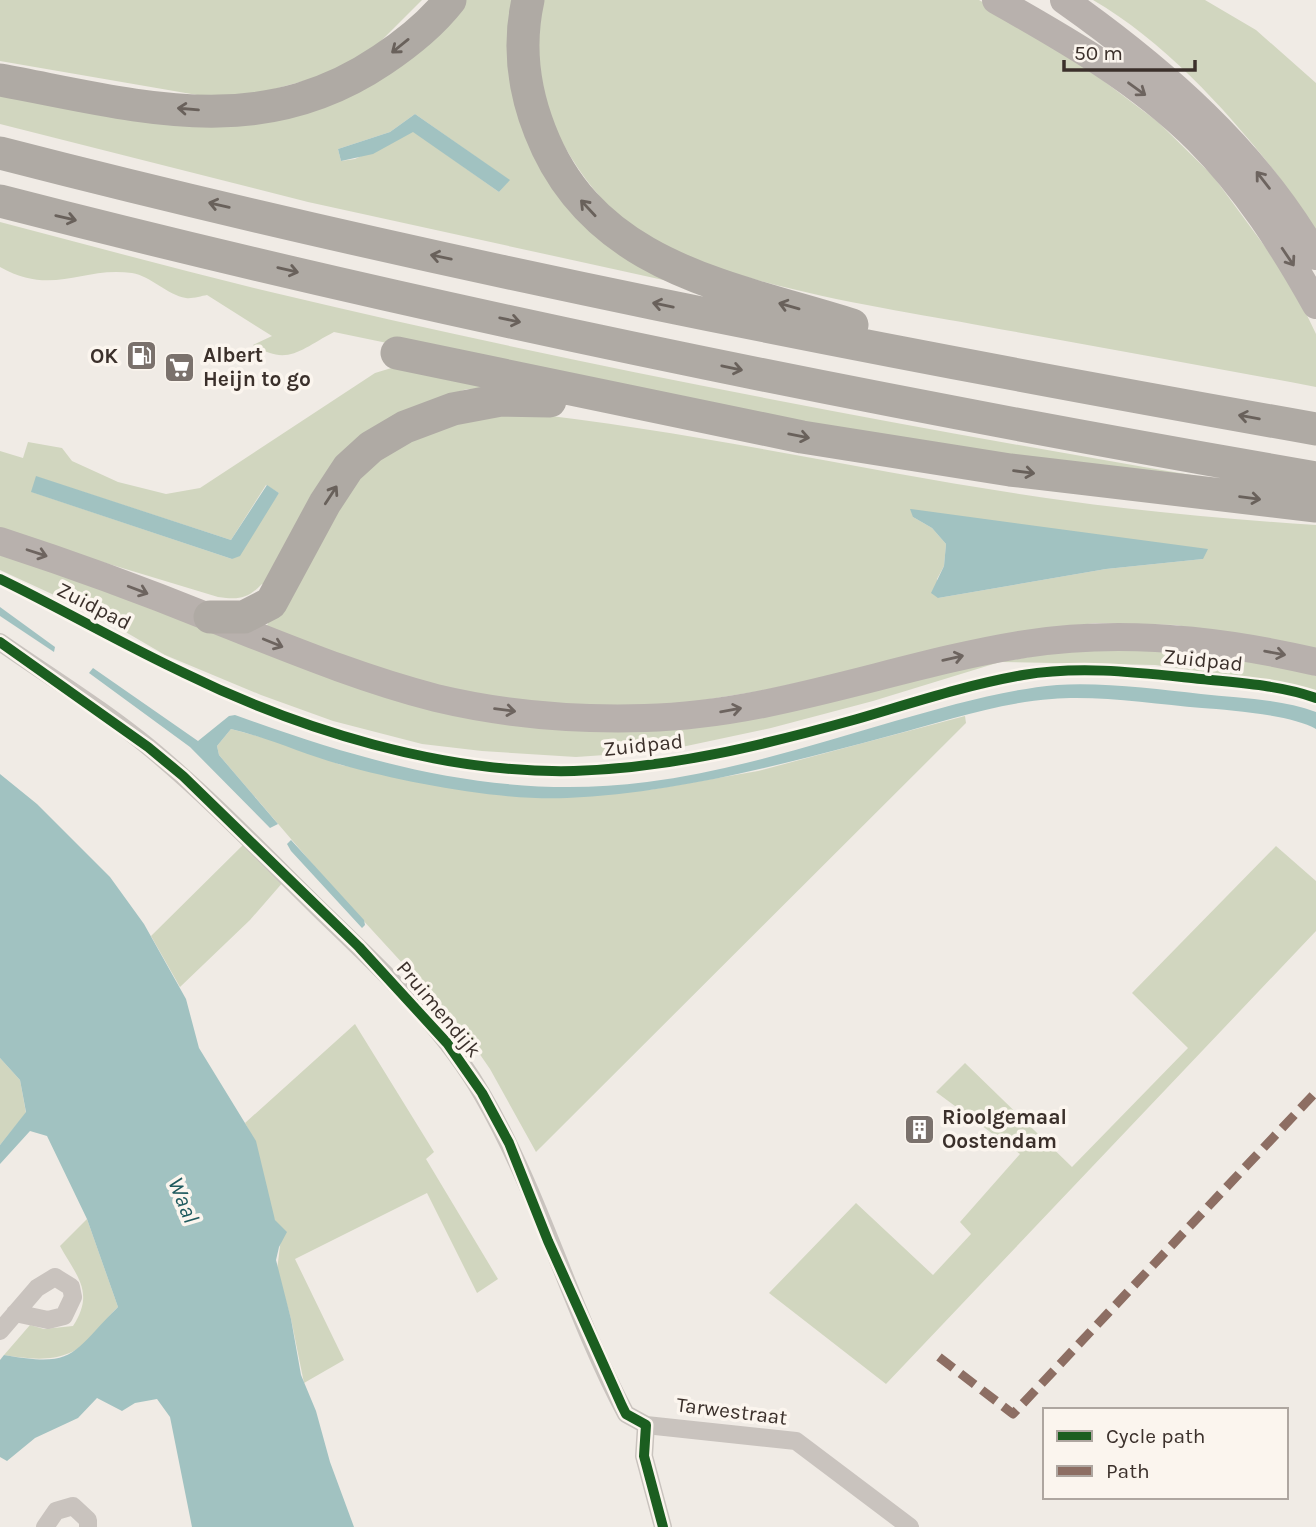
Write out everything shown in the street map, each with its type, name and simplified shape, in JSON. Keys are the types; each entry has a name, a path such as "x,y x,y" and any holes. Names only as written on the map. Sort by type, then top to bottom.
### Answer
{"highway":[{"path":"0,80 140,105 218,112 263,110 313,97 354,78 400,47 450,0"},
{"path":"528,0 522,30 523,66 533,114 547,149 572,191 607,228 650,257 702,282 1018,376"},
{"path":"0,153 417,252 734,321 1018,376 1316,429"},
{"path":"0,201 388,293 724,366 1058,433 1316,478"},
{"path":"397,353 802,437 998,468 1316,506"},
{"path":"210,617 244,617 271,603 325,503 348,468 371,447 405,427 453,409 501,400 597,406 636,403"}],"main road":[{"path":"996,0 1098,62 1151,99 1198,140 1245,194 1293,264 1316,305"},
{"path":"1064,0 1158,70 1202,112 1253,167 1302,232 1316,256"},
{"path":"0,541 210,617 325,664 437,698 569,717 647,718 720,712 792,699 969,654 1028,643 1081,639 1177,640 1240,647 1316,662"}],"street":[{"name":"Pruimendijk","path":"0,642 148,747 183,776 359,947 447,1043 482,1093 509,1143 548,1241 626,1414 646,1425"},
{"path":"0,1331 15,1313"},
{"path":"646,1425 644,1456 663,1527"},
{"name":"Tarwestraat","path":"646,1425 796,1441 910,1527"},
{"path":"45,1527 56,1511 73,1506 88,1520 88,1527"}],"green space":[{"path":"0,0 422,0 369,53 333,73 245,97 203,96 0,61"},
{"path":"463,0 512,0 535,147 677,283 308,202 0,124 0,92 234,126","holes":["415,114 509,180 499,192 413,131 355,159 341,161 338,149 390,132"]},
{"path":"540,0 979,0 1052,42 1158,122 1213,176 1291,282 1316,334 1316,387 897,311 796,290 699,261 658,243 608,206 578,169 554,126 545,103 535,58"},
{"path":"1093,0 1205,0 1256,30 1316,83 1316,236 1278,176 1212,98 1143,34"},
{"path":"0,222 275,293 534,351 794,404 1316,496 788,426 334,332 294,353 276,355 253,345 272,336 207,295 191,298 179,296 132,273 97,273 67,279 36,280 0,267"},
{"path":"398,366 515,388 467,389 421,404 272,587 262,584 242,597 218,597 0,531 0,451 23,458 28,442 62,448 72,461 118,482 166,494 200,488 375,373","holes":["37,477 231,540 266,485 279,493 232,559 32,492"]},
{"path":"516,412 649,430 1046,498 1181,514 1316,525 1316,653 1176,625 1095,623 1029,632 765,690 667,706 583,708 433,688 265,630 282,592 370,460 416,432","holes":["913,517 1203,559 1106,569 938,598 937,579 944,566 946,544 932,528"]},
{"path":"0,548 365,689 581,726 895,680 1069,650 1143,649 1258,660 1316,676 1316,692 1255,679 1155,665 1000,662 873,701 771,728 663,751 576,757 482,751 422,744 333,721 261,695 165,655 93,613 0,570"},
{"path":"965,716 966,723 536,1152 490,1069 461,1027 327,881 219,755 217,746 231,729 287,744 341,765 479,792 649,790 758,771"},
{"path":"246,842 284,881 250,920 180,987 151,936"},
{"path":"1276,846 1316,881 1316,931 886,1384 769,1293 856,1203 933,1275 971,1234 960,1222 1020,1154 936,1092 965,1063 1072,1167 1188,1048 1132,993"},
{"path":"355,1024 434,1152 426,1159 498,1279 477,1293 427,1193 295,1259 344,1360 304,1383 291,1319 277,1270 282,1230 270,1208 256,1150 245,1123"},
{"path":"0,1058 20,1080 26,1113 0,1145"},
{"path":"87,1219 118,1307 86,1343 65,1355 42,1359 4,1355 30,1325 44,1329 73,1326 83,1304 83,1294 77,1276 60,1246"}],"water":[{"path":"415,114 510,180 499,192 413,132 373,154 341,161 338,149 390,132"},
{"path":"36,476 231,540 267,485 279,493 240,556 232,559 31,492"},
{"path":"910,509 1208,549 1203,559 1106,569 938,598 931,593 944,566 946,544 932,528 913,517"},
{"path":"0,607 55,647 54,652 0,616"},
{"path":"93,668 198,741 229,716 235,715 386,763 489,782 541,786 593,787 647,782 710,771 975,699 1057,685 1129,686 1274,702 1316,712 1316,729 1292,720 1244,712 1107,699 1052,699 990,709 810,757 690,784 608,795 541,798 484,794 368,772 231,729 217,746 219,755 278,824 270,828 190,747 89,673"},
{"name":"Waal","path":"0,774 37,804 110,877 144,924 186,999 199,1048 256,1141 275,1220 287,1232 276,1260 291,1319 301,1375 316,1411 330,1462 354,1527 192,1527 170,1417 157,1399 135,1403 122,1411 97,1398 78,1418 35,1438 7,1461 0,1457 0,1360 4,1355 28,1359 60,1358 81,1346 118,1307 87,1219 47,1136 30,1131 0,1164 0,1145 26,1112 20,1080 0,1058"},
{"path":"291,840 364,920 365,925 362,928 291,851 287,844"}],"marked path":[{"path":"939,1357 1013,1414 1316,1092"}],"cycle path":[{"name":"Zuidpad","path":"0,579 161,662 275,713 324,730 424,756 524,770 610,769 717,754 822,729 981,684 1045,672 1090,670 1157,674 1259,685 1316,698"},
{"path":"0,642 148,747 183,776 359,947 447,1043 482,1093 509,1143 548,1241 626,1414 646,1425 644,1456 663,1527"}],"place":[{"name":"OK","path":"141,356"},
{"name":"Albert Heijn to go","path":"180,367"},
{"name":"Rioolgemaal Oostendam","path":"919,1129"}]}
